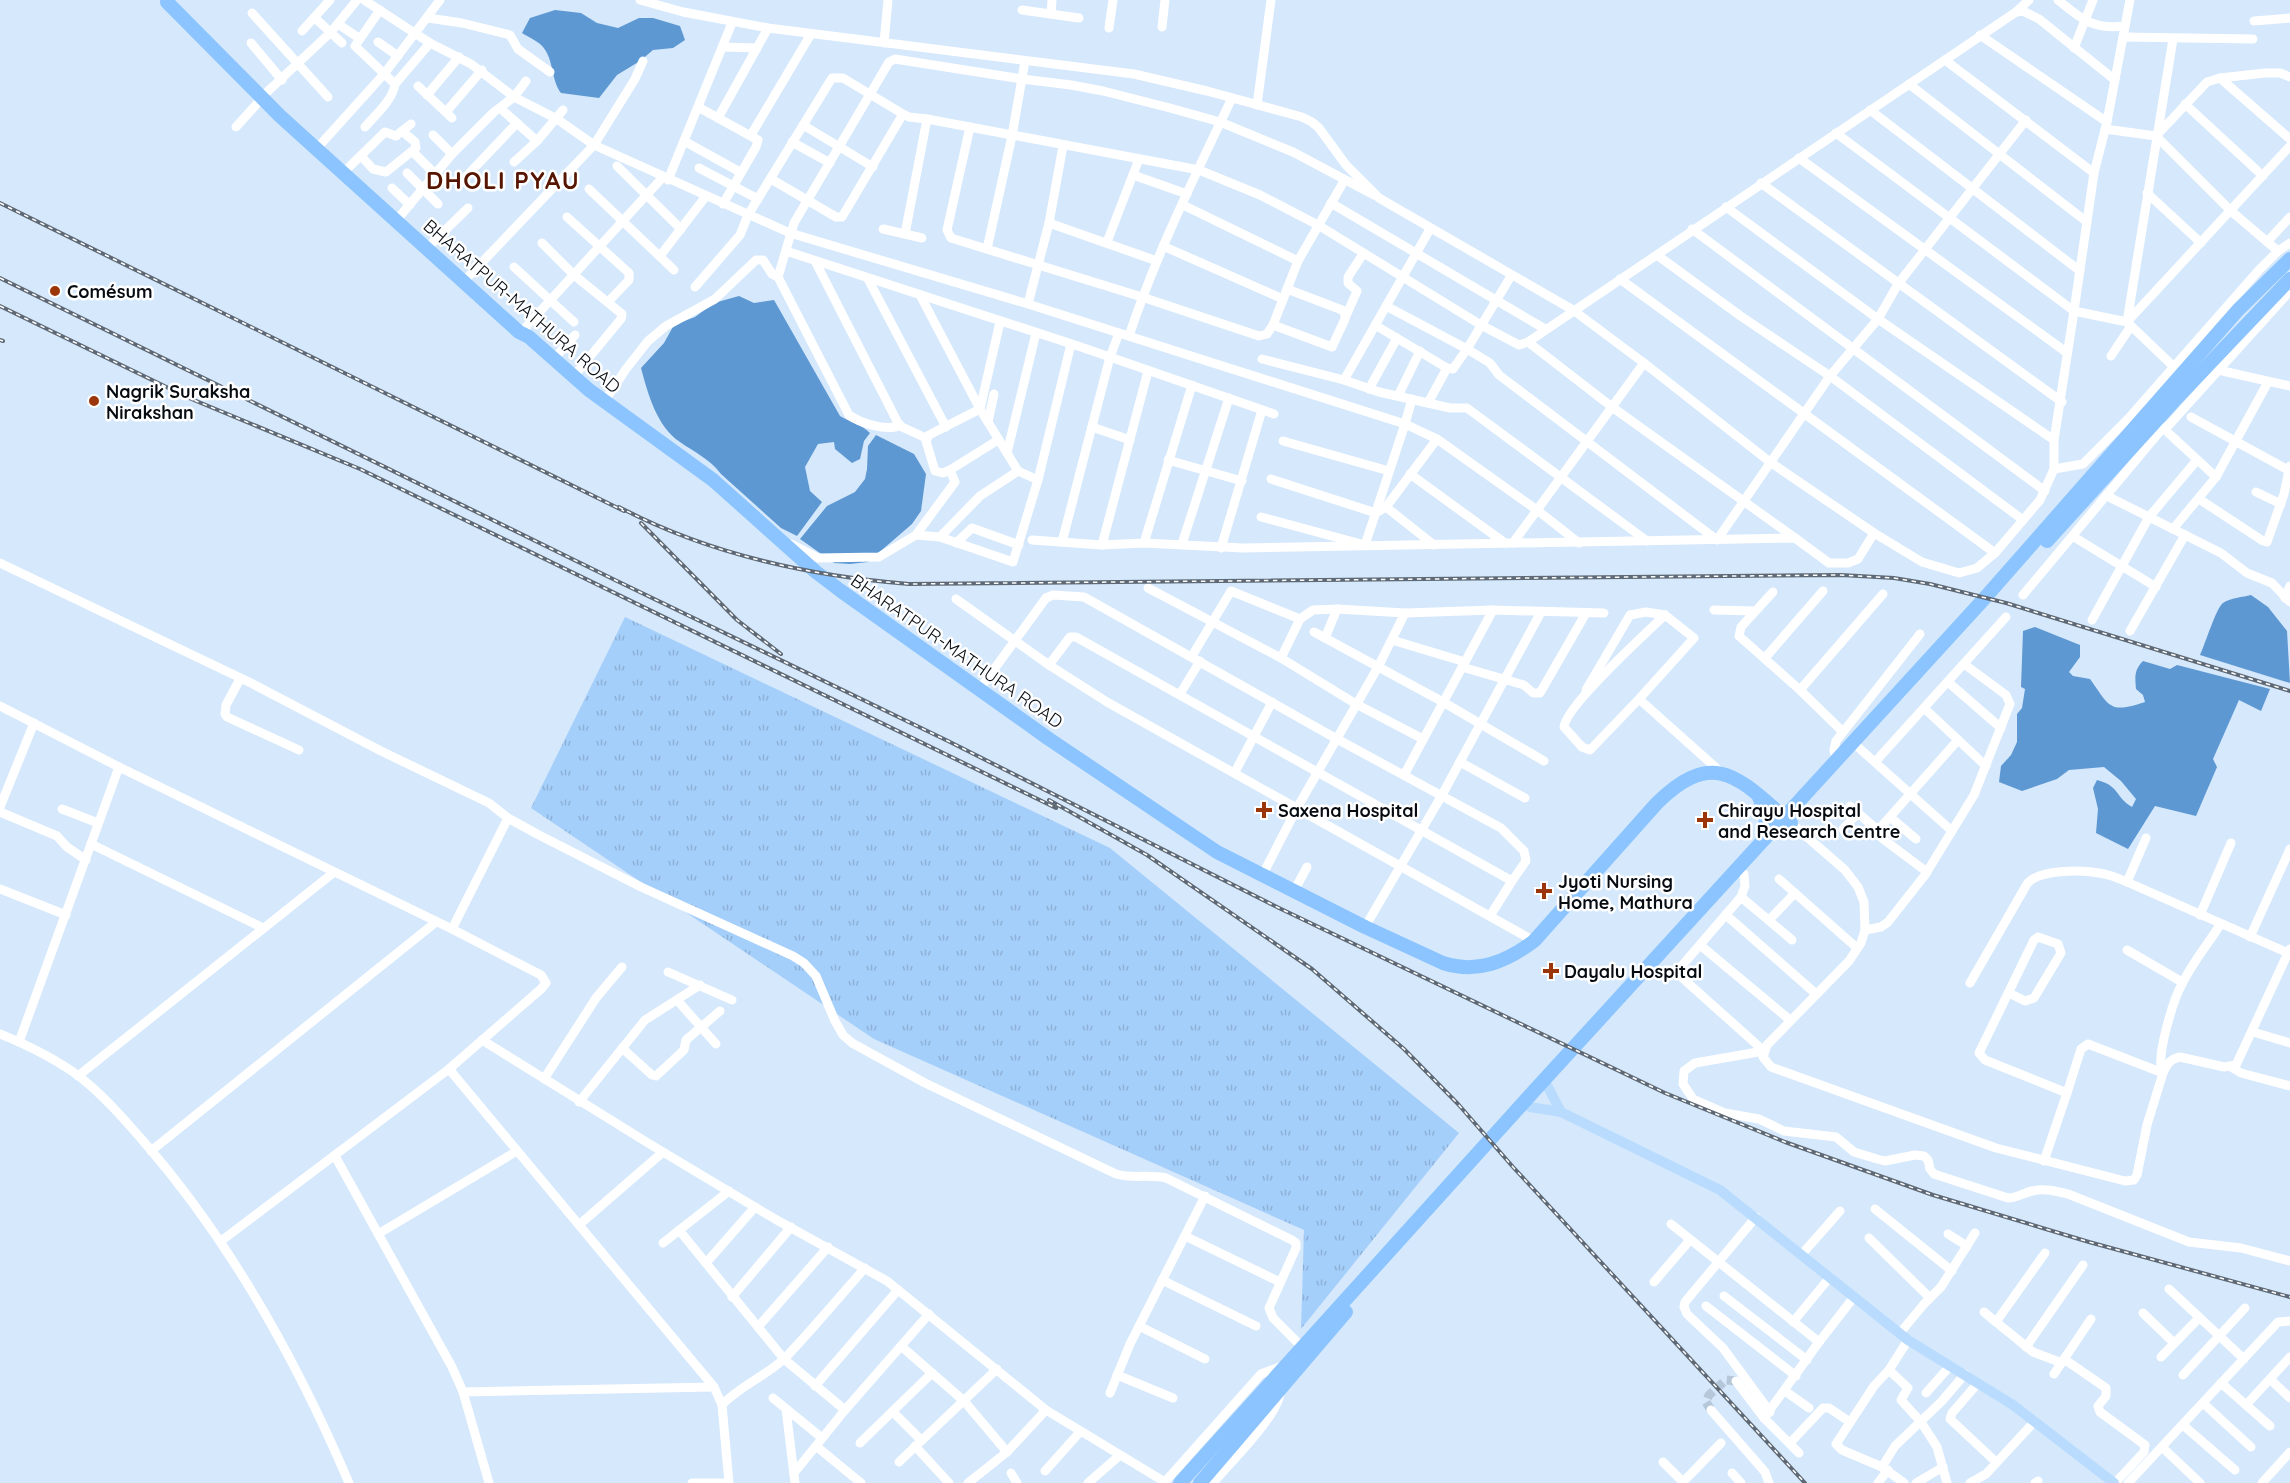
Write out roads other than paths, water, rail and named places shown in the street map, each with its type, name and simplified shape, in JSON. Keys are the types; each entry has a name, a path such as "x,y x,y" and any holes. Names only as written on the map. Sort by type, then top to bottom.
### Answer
{"highway":[{"name":"BHARATPUR-MATHURA ROAD","path":"170,2 282,113 519,332 526,333"},
{"name":"BHARATPUR-MATHURA ROAD","path":"282,113 347,169 357,182 400,216 468,277 553,360 604,402 713,480 816,572 849,597 1199,842 1262,876 1443,963 1459,968 1489,966 1511,957 1534,941 1666,794 1690,777 1701,774 1723,774"},
{"path":"2147,426 2284,255"},
{"path":"1587,1039 1765,838 1788,820 1859,748 1997,590 2147,426 2290,279"},
{"path":"1200,1483 1501,1134 1587,1039 1744,874 1836,760 1986,603"},
{"path":"1723,774 1732,776 1756,792 1788,820"},
{"path":"1756,792 1766,814 1765,838"},
{"path":"1501,1134 1548,1087 1562,1066"},
{"path":"1180,1483 1286,1364 1480,1158"}],"main road":[{"path":"1548,1087 1561,1112"},
{"path":"1530,1107 1561,1112 1720,1190 1904,1336 2035,1421 2115,1483"}],"street":[{"path":"303,31 330,0"},
{"path":"236,127 264,96 332,32 357,0"},
{"path":"364,0 430,43 482,70 514,97 557,118 594,145 790,234 1028,304 1405,424 1437,439 1537,510 1579,543"},
{"path":"320,145 384,74 440,0"},
{"path":"640,0 732,23 1134,74 1207,91 1312,122 1346,165 1379,198"},
{"path":"884,43 888,0"},
{"path":"1036,12 1038,0"},
{"path":"1051,14 1052,0"},
{"path":"1109,28 1113,0"},
{"path":"1162,27 1165,0"},
{"path":"1257,105 1270,0"},
{"path":"695,287 740,236 748,215 832,78 843,78 909,117 1199,170 1260,195 1318,225 1517,345 1528,342 1692,229 1946,60 2016,12 2029,0"},
{"path":"2058,0 2085,22 2105,27 2126,26"},
{"path":"2074,48 2093,0"},
{"path":"778,277 790,234 807,198 889,62 895,59 1103,91 1220,123 1293,152 1379,198 1573,310 1770,462 1874,533 1922,562 1959,573 1977,568 1995,553 2024,520 2045,491 2054,469 2054,440 2062,402 2066,352 2094,173 2106,126 2130,0"},
{"path":"380,10 355,44 356,48 395,84"},
{"path":"1022,10 1079,18"},
{"path":"2016,12 2024,11 2039,19 2115,80"},
{"path":"252,13 328,97"},
{"path":"315,18 342,43"},
{"path":"428,18 462,23 510,35 518,50 550,72"},
{"path":"2254,21 2290,18"},
{"path":"526,333 551,300 665,178 684,141 732,23"},
{"path":"338,24 359,38"},
{"path":"718,118 768,28"},
{"path":"751,135 812,34"},
{"path":"1980,35 2106,126 2156,136 2231,211 2284,255"},
{"path":"2123,37 2253,39"},
{"path":"2129,324 2147,193 2173,39"},
{"path":"378,42 398,56"},
{"path":"251,43 282,80"},
{"path":"365,127 393,94 395,84 430,43"},
{"path":"895,59 897,45"},
{"path":"723,47 757,48"},
{"path":"427,95 459,57"},
{"path":"1946,60 2094,173"},
{"path":"468,277 594,145 615,114 643,61"},
{"path":"987,249 1012,136 1025,61"},
{"path":"418,86 449,115 482,70"},
{"path":"2156,136 2207,82 2220,78 2272,73 2290,77"},
{"path":"2220,78 2290,139"},
{"path":"400,216 452,154 514,97 526,81"},
{"path":"1909,84 2087,222"},
{"path":"1129,336 1163,246 1232,98"},
{"path":"2185,104 2263,176"},
{"path":"500,108 537,141"},
{"path":"698,108 758,140 723,204"},
{"path":"514,162 537,141 563,110"},
{"path":"1870,110 2080,271"},
{"path":"771,178 836,217 842,218 903,114"},
{"path":"905,234 927,119"},
{"path":"1717,540 1803,412 1878,319 1898,284 1948,217 2026,120"},
{"path":"347,169 385,132 396,136 411,123"},
{"path":"459,184 517,123"},
{"path":"803,125 873,167"},
{"path":"970,127 947,233 951,238 1259,336 1267,334 1273,325 1298,261 1344,181"},
{"path":"361,156 373,169 386,172 413,152 417,144 402,130"},
{"path":"1836,133 2074,311 2129,324 2173,366"},
{"path":"433,135 452,154"},
{"path":"684,141 740,172"},
{"path":"792,142 830,163"},
{"path":"1028,304 1049,223 1064,146"},
{"path":"2111,356 2129,324 2290,146"},
{"path":"413,152 435,174"},
{"path":"1799,158 2066,352"},
{"path":"1107,242 1139,159"},
{"path":"617,166 681,229"},
{"path":"699,168 758,200"},
{"path":"407,173 438,204"},
{"path":"1133,175 1187,194"},
{"path":"1761,183 2062,402"},
{"path":"392,188 410,205"},
{"path":"589,189 674,270"},
{"path":"2147,193 2201,243"},
{"path":"660,256 706,196"},
{"path":"1331,203 1545,329"},
{"path":"1183,205 1298,261"},
{"path":"1726,207 1878,319 2054,440"},
{"path":"431,244 468,208"},
{"path":"567,217 630,275 608,302"},
{"path":"2267,242 2290,217"},
{"path":"1049,223 1157,261"},
{"path":"883,229 922,238"},
{"path":"1344,380 1430,229"},
{"path":"1692,229 2045,491"},
{"path":"542,243 574,275 622,314 621,319 573,377"},
{"path":"2023,595 2107,496 2147,426 2173,366 2284,255 2290,243"},
{"path":"1163,246 1283,298"},
{"path":"786,251 1110,357 1274,414"},
{"path":"1273,325 1332,347 1356,291 1348,282 1348,277 1363,254"},
{"path":"1657,255 1742,317 1830,376 2024,520"},
{"path":"604,402 648,341 666,326 715,299 756,260 763,260 772,274 778,277 849,415 879,426 895,428 900,425"},
{"path":"815,261 900,425 926,438"},
{"path":"514,267 573,322"},
{"path":"1375,325 1447,368 1453,369 1457,366 1511,276"},
{"path":"868,279 946,427"},
{"path":"1620,279 1995,553"},
{"path":"1287,289 1336,307 1346,316"},
{"path":"2054,469 2083,464 2147,426 2218,370 2290,291"},
{"path":"920,295 980,409 1017,471 1038,480"},
{"path":"1386,306 1490,363 1499,375 1717,540"},
{"path":"926,438 980,409 1000,322"},
{"path":"1006,453 1036,333"},
{"path":"1062,542 1110,357 1119,333"},
{"path":"553,360 575,335"},
{"path":"1369,389 1397,338"},
{"path":"1528,342 1612,407 1829,563 1848,563 1858,559 1874,533"},
{"path":"916,535 940,537 1012,562 1014,560 1038,480 1071,344"},
{"path":"1398,396 1420,351"},
{"path":"1262,359 1398,396 1450,408 1467,408 1647,542"},
{"path":"1509,543 1537,510 1644,363"},
{"path":"1428,403 1447,368"},
{"path":"2218,370 2290,386"},
{"path":"1102,544 1148,371"},
{"path":"2173,529 2216,477 2268,382"},
{"path":"1144,543 1192,385"},
{"path":"988,423 994,394"},
{"path":"1182,544 1229,398"},
{"path":"1365,545 1412,399"},
{"path":"1221,548 1262,410"},
{"path":"2191,417 2290,469 2270,537 2265,542 2199,499"},
{"path":"2147,426 2198,460 2216,477"},
{"path":"1092,427 1130,440"},
{"path":"926,438 935,471 943,473 998,440"},
{"path":"1271,479 1376,513 1386,507 1437,439"},
{"path":"1283,441 1389,471"},
{"path":"1168,460 1242,481"},
{"path":"2092,620 2149,517 2198,460"},
{"path":"780,539 818,558 879,557 916,535 955,482 950,470"},
{"path":"940,537 980,496 1017,471"},
{"path":"1410,474 1509,543"},
{"path":"2256,492 2281,504"},
{"path":"2107,496 2228,557 2247,573 2272,583 2287,600"},
{"path":"1386,507 1434,545"},
{"path":"1261,517 1365,545"},
{"path":"956,543 972,528 1019,545"},
{"path":"2130,631 2185,535"},
{"path":"2074,537 2156,586"},
{"path":"1032,540 1102,544 1182,544 1221,548 1795,538"},
{"path":"0,563 489,803 508,818 641,887 804,963 816,976 835,1021 847,1040 925,1083 1116,1174 1166,1178 1292,1240 1296,1248 1271,1301 1271,1313 1302,1347"},
{"path":"2287,600 2290,586"},
{"path":"1148,588 1281,658 1356,704 1423,739"},
{"path":"1180,694 1213,622 1231,591 1300,619"},
{"path":"1765,658 1823,591"},
{"path":"1773,592 1741,627 1739,636 1843,732"},
{"path":"1800,690 1882,594"},
{"path":"979,690 1049,596 1084,597 1501,828 1524,851 1526,861 1490,916"},
{"path":"956,599 1049,665 1107,702 1534,941"},
{"path":"1281,658 1300,619 1310,611 1337,609 1405,613 1493,610 1604,613"},
{"path":"1325,638 1337,609"},
{"path":"1404,775 1493,610"},
{"path":"1714,610 1755,610"},
{"path":"1365,927 1442,795 1541,612"},
{"path":"1581,700 1630,615 1646,612 1665,615 1694,638 1593,749 1588,750 1564,727 1566,718 1665,615"},
{"path":"1262,876 1297,808 1378,667 1405,613"},
{"path":"1392,640 1524,685 1533,693 1542,692 1586,613"},
{"path":"1875,762 2006,617"},
{"path":"1314,632 1443,702 1544,761"},
{"path":"1836,760 1834,745 1920,634"},
{"path":"1049,665 1070,637 1076,637 1512,881"},
{"path":"1865,930 1881,927 1888,922 1927,872 1974,795 2010,704 2009,699 1964,664"},
{"path":"240,679 226,705 227,717 299,750"},
{"path":"1948,682 2001,728"},
{"path":"1639,699 1723,774"},
{"path":"1235,772 1272,702"},
{"path":"0,706 333,873 452,929 545,979 544,987 449,1069 221,1241"},
{"path":"1924,708 1986,766"},
{"path":"0,807 34,723"},
{"path":"1877,828 1890,817 1958,740"},
{"path":"1859,748 1952,831"},
{"path":"1460,762 1525,798"},
{"path":"19,1042 119,767"},
{"path":"1850,806 1877,828 1883,839 1927,872"},
{"path":"62,809 98,823"},
{"path":"0,812 57,836 67,848 86,860"},
{"path":"1843,829 1858,813"},
{"path":"1890,817 1916,839"},
{"path":"452,929 508,818"},
{"path":"1788,820 1845,870 1858,887 1864,902 1865,930 1849,961 1815,993 1764,1051 1763,1057 1771,1067 1996,1148 2125,1181 2134,1180 2163,1073 2173,1058 2180,1057 2231,1067 2241,1073 2290,1086"},
{"path":"2127,882 2146,838"},
{"path":"2200,915 2231,843"},
{"path":"91,844 262,928"},
{"path":"2250,937 2289,852"},
{"path":"1294,891 1307,867"},
{"path":"1970,983 2031,878 2042,874 2081,871 2103,873 2220,925 2289,951 2241,1058 2236,1065 2231,1067"},
{"path":"78,1076 333,873"},
{"path":"1744,874 1745,886 1741,897 1680,968 1679,975 1764,1051"},
{"path":"1779,879 1857,948"},
{"path":"0,889 66,915"},
{"path":"1769,920 1795,893"},
{"path":"1741,897 1792,940"},
{"path":"1726,915 1815,993"},
{"path":"151,1150 436,922"},
{"path":"2163,1073 2160,1069 2159,1056 2182,982 2220,925"},
{"path":"2009,993 2025,1001 2034,998 2061,953 2058,944 2038,937 2034,940 1979,1053 1985,1060 2067,1093"},
{"path":"1700,945 1790,1020"},
{"path":"2127,950 2182,982"},
{"path":"544,1079 596,998 622,967"},
{"path":"668,972 732,1000"},
{"path":"579,1102 652,1014 700,985"},
{"path":"677,1000 716,1044"},
{"path":"622,1048 656,1076 684,1050 686,1040 720,1011"},
{"path":"2253,1032 2290,1043"},
{"path":"0,1034 19,1042 78,1076 107,1102 165,1165 221,1241 260,1305 315,1406 349,1483"},
{"path":"482,1040 579,1102 755,1207 865,1268 929,1314 1046,1410 1164,1483 1261,1374 1286,1364"},
{"path":"2044,1161 2081,1049 2088,1044 2163,1073"},
{"path":"1764,1051 1695,1063 1684,1071 1683,1084 1693,1099 1725,1113 1759,1119 1789,1132 1836,1137 1854,1152 1877,1159 1885,1161 1915,1155 1924,1156 1934,1174 2008,1197 2040,1190 2061,1192 2189,1242 2241,1248 2290,1261"},
{"path":"449,1069 714,1387 722,1405 729,1483 692,1483"},
{"path":"378,1234 517,1151"},
{"path":"580,1224 663,1152"},
{"path":"334,1156 448,1358 463,1392 489,1483"},
{"path":"663,1243 729,1191"},
{"path":"1110,1393 1139,1326 1205,1196"},
{"path":"706,1263 755,1207"},
{"path":"1875,1209 1952,1271"},
{"path":"1802,1254 1840,1211"},
{"path":"1756,1217 1685,1302 1685,1310 1723,1348 1767,1415"},
{"path":"1671,1224 1819,1342"},
{"path":"732,1297 791,1227"},
{"path":"679,1230 784,1359 845,1410"},
{"path":"1904,1483 1885,1469 1838,1447 1837,1441 1874,1386 1889,1370 1904,1336 1952,1271 1975,1233"},
{"path":"1948,1234 1967,1246"},
{"path":"1185,1236 1280,1282"},
{"path":"1869,1238 1930,1298"},
{"path":"1654,1282 1690,1239"},
{"path":"758,1327 828,1247"},
{"path":"1996,1322 2044,1252"},
{"path":"2026,1347 2083,1265"},
{"path":"722,1405 731,1395 760,1378 784,1359 865,1268"},
{"path":"1793,1322 1830,1277"},
{"path":"1162,1280 1256,1326"},
{"path":"2169,1289 2244,1359"},
{"path":"815,1386 898,1290"},
{"path":"1724,1296 1807,1360"},
{"path":"1767,1415 1854,1297"},
{"path":"1706,1306 1796,1376"},
{"path":"2183,1375 2245,1308"},
{"path":"1984,1312 2026,1347 2039,1355 2063,1361 2106,1388 2106,1395 2098,1406 2100,1412 2145,1445 2144,1452 2115,1483"},
{"path":"2144,1313 2174,1343"},
{"path":"795,1478 819,1442 845,1410 929,1314"},
{"path":"2161,1357 2199,1318"},
{"path":"2054,1374 2091,1319"},
{"path":"2128,1483 2278,1322 2290,1321"},
{"path":"1139,1326 1206,1359"},
{"path":"901,1346 964,1401 1007,1452"},
{"path":"2246,1405 2290,1358"},
{"path":"1926,1393 1950,1366"},
{"path":"899,1462 997,1370"},
{"path":"1889,1370 1906,1386 1908,1390 1902,1397 1902,1403 1921,1422 1936,1447 1947,1483"},
{"path":"860,1443 932,1373"},
{"path":"1878,1483 1895,1446 1942,1401 1965,1374"},
{"path":"1117,1375 1173,1398"},
{"path":"2270,1379 2290,1398"},
{"path":"1736,1381 1799,1453"},
{"path":"1978,1383 1952,1413 1950,1419 1996,1462"},
{"path":"2221,1383 2270,1426"},
{"path":"463,1392 714,1387"},
{"path":"1213,1483 1271,1414 1279,1399 1280,1390"},
{"path":"1785,1391 1809,1408"},
{"path":"773,1398 861,1483"},
{"path":"2203,1403 2251,1447"},
{"path":"1790,1443 1823,1408 1829,1408 1850,1422"},
{"path":"786,1409 795,1478"},
{"path":"968,1483 1007,1452 1046,1410"},
{"path":"1711,1410 1765,1472 1769,1483"},
{"path":"893,1412 949,1483"},
{"path":"1970,1483 1986,1474 2035,1421"},
{"path":"2183,1425 2235,1470"},
{"path":"1045,1471 1080,1432"},
{"path":"1663,1462 1682,1483 1721,1443"},
{"path":"2162,1447 2200,1483"},
{"path":"2262,1483 2290,1452"},
{"path":"1088,1483 1119,1455"},
{"path":"1916,1483 1943,1467"},
{"path":"1011,1473 1017,1483"},
{"path":"1732,1473 1741,1483"}],"tunnel":[{"path":"1711,1410 1706,1402 1709,1395 1726,1380 1736,1381"}],"railway":[{"path":"0,203 624,511"},
{"path":"0,278 948,741 1279,908 1665,1093 1785,1142 1933,1195 2089,1242 2290,1297"},
{"path":"0,306 189,398 360,469 1056,808"},
{"path":"619,507 688,538 760,560 834,575 909,584 1841,575 1894,578 1930,584 2006,603 2290,691"},
{"path":"641,523 737,620 781,654"},
{"path":"1049,800 1147,855 1312,969 1404,1049 1458,1104 1513,1167 1805,1483"}],"place":[{"name":"Comésum","path":"55,291"},
{"name":"Nagrik Suraksha Nirakshan","path":"94,401"},
{"name":"Saxena Hospital","path":"1264,810"},
{"name":"Chirayu Hospital and Research Centre","path":"1705,820"},
{"name":"Jyoti Nursing Home, Mathura","path":"1544,891"},
{"name":"Dayalu Hospital","path":"1551,971"}],"district":[{"name":"DHOLI PYAU","path":"503,180"}]}
